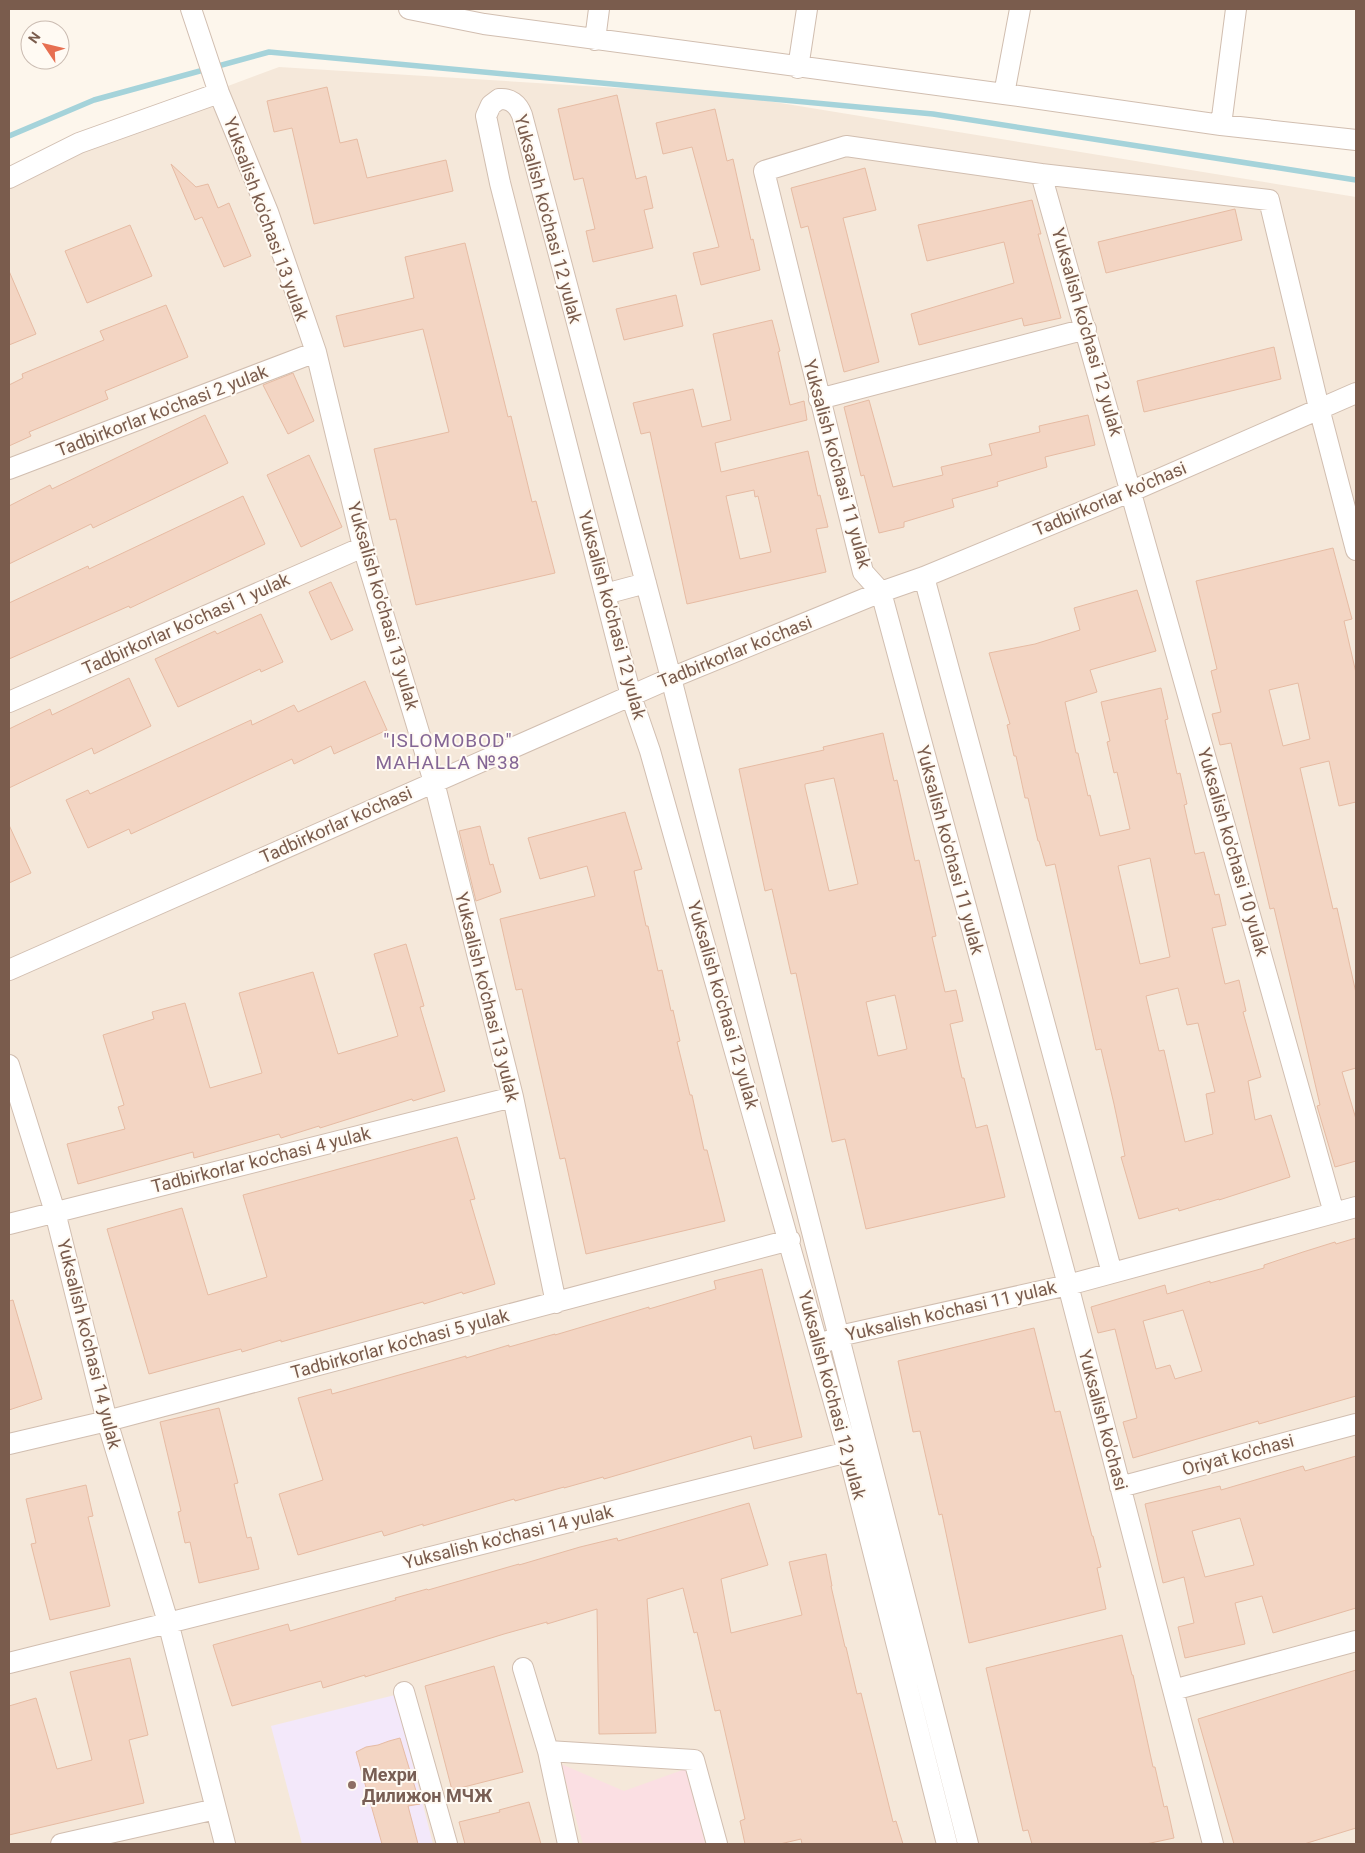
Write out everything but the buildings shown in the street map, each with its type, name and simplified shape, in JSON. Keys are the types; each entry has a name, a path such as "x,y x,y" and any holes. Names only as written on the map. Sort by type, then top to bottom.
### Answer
{"street":[{"name":"Yuksalish ko'chasi 13 yulak","path":"192,9 216,84 268,212 316,352 363,546 434,782 513,1097 556,1303"},
{"path":"409,9 484,24 595,40 1004,94 1221,125 1356,140"},
{"path":"595,40 599,9"},
{"path":"798,68 807,9"},
{"path":"1004,94 1020,9"},
{"path":"1221,125 1236,9"},
{"path":"9,178 79,143 216,84"},
{"name":"Yuksalish ko'chasi 12 yulak","path":"947,1844 819,1344 650,751 631,696 500,183 486,116 491,105 499,99 510,100 517,106 522,115 671,678 968,1844"},
{"name":"Yuksalish ko'chasi 11 yulak","path":"819,1344 839,1336 1068,1285 881,592 863,572 764,171 846,146 1041,174"},
{"path":"1041,174 1269,200 1319,408 1356,550"},
{"name":"Yuksalish ko'chasi 12 yulak","path":"1041,174 1132,490"},
{"path":"819,398 1086,329"},
{"name":"Tadbirkorlar ko'chasi 2 yulak","path":"9,469 316,352"},
{"name":"Tadbirkorlar ko'chasi","path":"9,970 671,678 881,592 924,577 1356,393"},
{"name":"Yuksalish ko'chasi 10 yulak","path":"1132,490 1334,1213"},
{"name":"Tadbirkorlar ko'chasi 1 yulak","path":"9,702 363,546"},
{"path":"924,577 1112,1273"},
{"path":"605,594 646,583"},
{"name":"Yuksalish ko'chasi 14 yulak","path":"9,1065 55,1212 107,1421 168,1622 226,1844"},
{"name":"Tadbirkorlar ko'chasi 4 yulak","path":"9,1224 513,1097"},
{"path":"1068,1285 1356,1207"},
{"name":"Tadbirkorlar ko'chasi 5 yulak","path":"9,1444 107,1421 790,1240"},
{"name":"Yuksalish ko'chasi","path":"1068,1285 1213,1844"},
{"name":"Oriyat ko'chasi","path":"1120,1487 1356,1424"},
{"name":"Yuksalish ko'chasi 14 yulak","path":"9,1663 848,1452"},
{"path":"1173,1690 1356,1641"},
{"path":"523,1668 548,1751 568,1844"},
{"path":"404,1692 447,1844"},
{"path":"548,1751 694,1760 718,1844"},
{"path":"60,1844 216,1809"}],"shaded area":[{"name":"\"ISLOMOBOD\" MAHALLA №38","path":"279,67 732,95 1356,197 1356,1844 9,1844 9,168"},
{"name":"Мехри Дилижон МЧЖ","path":"395,1695 433,1844 302,1844 271,1726"},
{"path":"561,1764 624,1791 688,1768 705,1844 583,1844"}],"waterway":[{"path":"9,136 94,100 269,52 933,114 1356,180"}],"place":[{"name":"Мехри Дилижон МЧЖ","path":"352,1785"}],"district":[{"name":"\"ISLOMOBOD\" MAHALLA №38","path":"448,751"}]}
